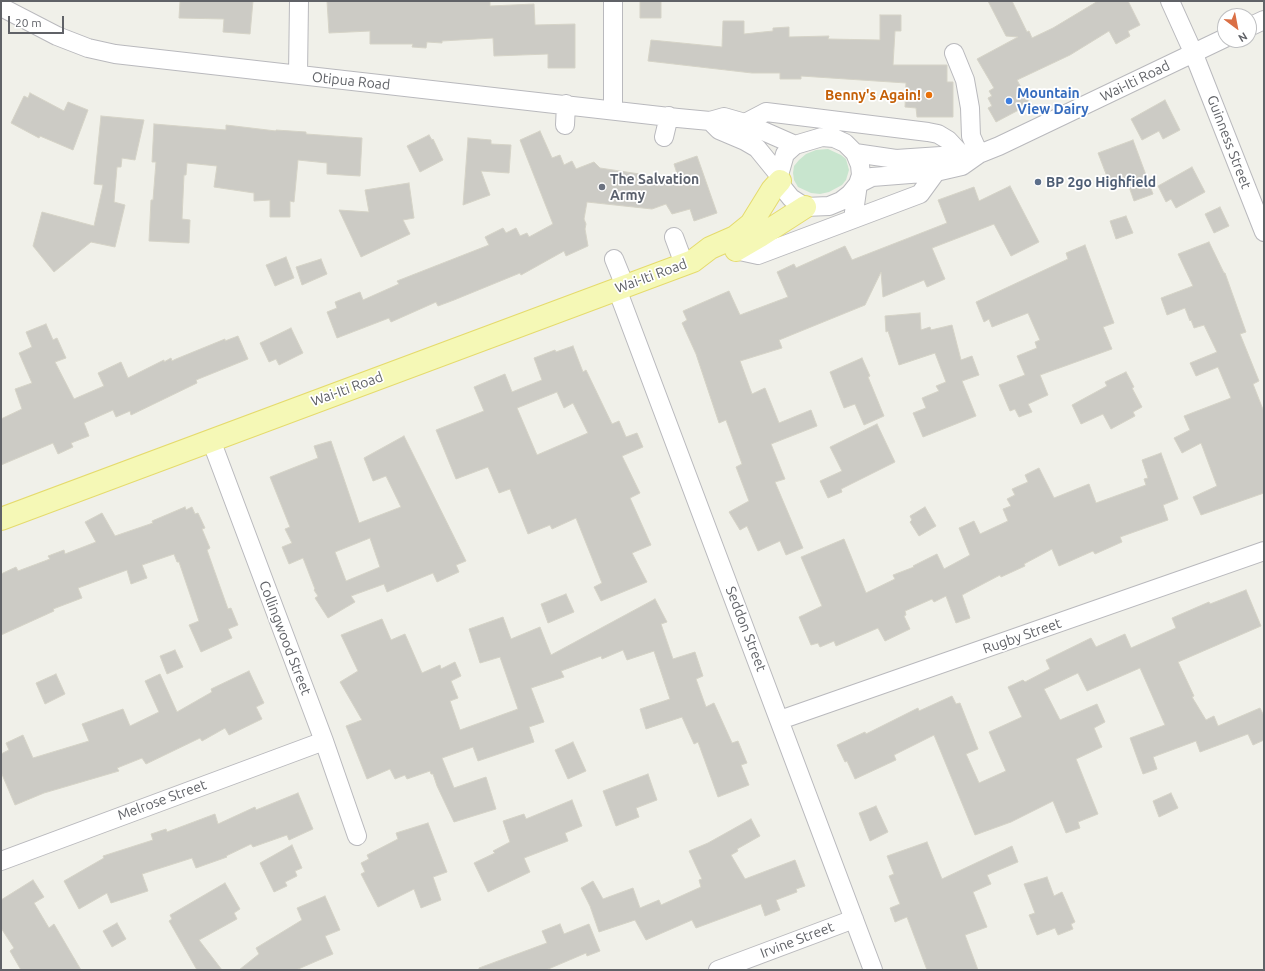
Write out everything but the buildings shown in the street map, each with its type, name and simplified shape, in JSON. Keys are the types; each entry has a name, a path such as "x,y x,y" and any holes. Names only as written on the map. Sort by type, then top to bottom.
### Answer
{"main road":[{"name":"Wai-Iti Road","path":"1,519 689,262 710,248 735,237 751,224 779,178"},
{"name":"Wai-Iti Road","path":"689,262 709,262 735,250 805,207"}],"street":[{"path":"298,75 299,1"},
{"path":"613,1 613,109"},
{"name":"Guinness Street","path":"1170,1 1193,52 1264,232"},
{"name":"Otipua Road","path":"1,7 57,36 88,48 115,54 669,116 710,120 724,117 745,123 795,145"},
{"name":"Wai-Iti Road","path":"855,153 896,159 971,154 1217,42"},
{"path":"954,53 965,80 970,108 971,154"},
{"path":"565,125 566,104"},
{"path":"745,123 766,112 928,132 938,134 971,154"},
{"path":"664,137 669,116"},
{"path":"710,120 719,130 757,148 779,178 783,188 791,198 805,207 829,206 842,201 858,184"},
{"path":"779,178 785,154 795,145 822,137 834,138 845,143 855,153 860,165 860,175 853,219"},
{"name":"Wai-Iti Road","path":"858,184 872,177 936,172 962,166 971,154"},
{"path":"735,250 758,255 920,194 936,172"},
{"path":"674,237 689,262"},
{"name":"Seddon Street","path":"614,259 621,287 873,970"},
{"name":"Collingwood Street","path":"211,440 324,741 357,836"},
{"name":"Rugby Street","path":"780,720 1264,550"},
{"name":"Melrose Street","path":"1,861 324,741"},
{"name":"Irvine Street","path":"718,970 854,919"}],"green space":[{"path":"828,149 846,159 849,170 846,180 842,185 829,192 820,194 811,193 798,187 794,180 794,166 806,154 816,150"}],"place":[{"name":"Benny's Again!","path":"929,95"},
{"name":"Mountain View Dairy","path":"1009,101"},
{"name":"BP 2go Highfield","path":"1038,182"},
{"name":"The Salvation Army","path":"602,187"}]}
